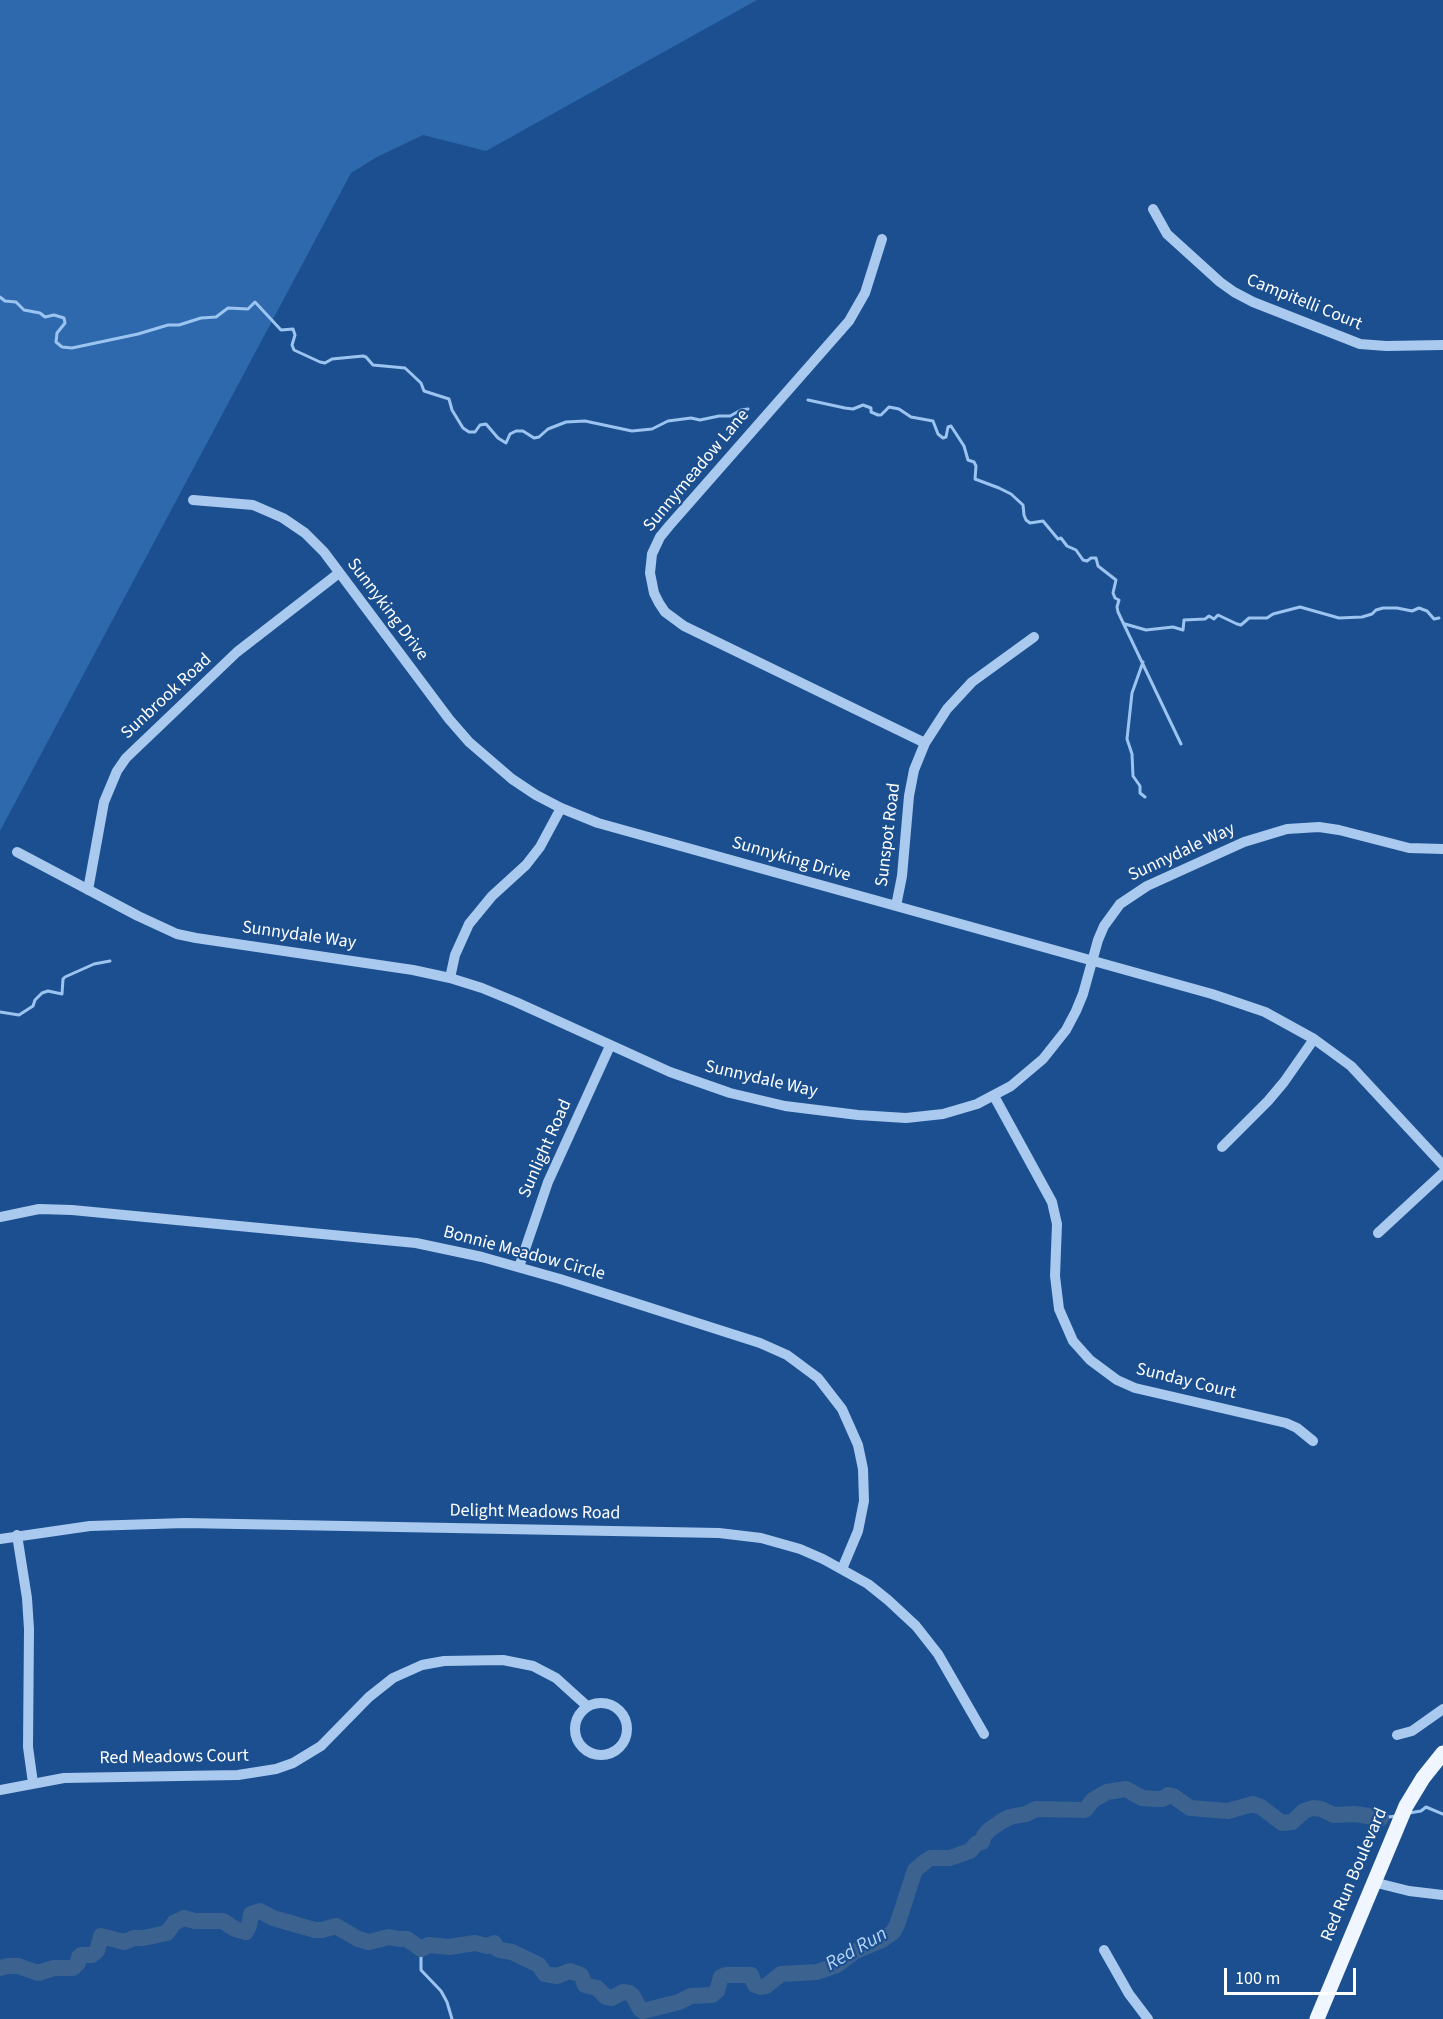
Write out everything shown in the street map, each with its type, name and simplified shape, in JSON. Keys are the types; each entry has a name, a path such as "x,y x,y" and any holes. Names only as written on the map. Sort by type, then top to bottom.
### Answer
{"main road":[{"name":"Red Run Boulevard","path":"1317,2019 1395,1829 1423,1778 1443,1754"}],"street":[{"name":"Campitelli Court","path":"1153,209 1167,234 1226,288 1253,302 1360,344 1443,345"},
{"name":"Sunnymeadow Lane","path":"882,239 865,293 849,321 660,537 652,554 650,573 658,603 684,626 925,743"},
{"name":"Sunnyking Drive","path":"193,500 253,505 283,518 305,533 339,573 449,719 469,742 512,779 561,808 598,823 1247,1005 1280,1019 1338,1055 1361,1076 1443,1165"},
{"name":"Sunbrook Road","path":"88,890 104,802 117,771 126,758 237,652 339,573"},
{"name":"Sunspot Road","path":"896,906 902,876 909,796 914,770 925,743 947,709 972,682 1034,637"},
{"path":"450,978 455,955 469,924 492,896 526,865 540,847 561,808"},
{"name":"Sunnydale Way","path":"18,852 159,927 177,934 413,970 450,978 482,988 670,1072 730,1093 785,1106 885,1118 925,1116 962,1109 994,1096 1027,1073 1055,1044 1076,1011 1104,926 1116,908 1132,894 1244,842 1268,833 1295,828 1320,827 1409,848 1443,849"},
{"path":"1222,1147 1274,1094 1314,1039"},
{"name":"Sunlight Road","path":"519,1267 548,1182 610,1046"},
{"name":"Sunday Court","path":"994,1096 1052,1202 1057,1224 1055,1276 1059,1309 1073,1341 1090,1360 1117,1380 1135,1388 1286,1423 1297,1428 1313,1441"},
{"path":"1378,1233 1443,1173"},
{"name":"Bonnie Meadow Circle","path":"0,1217 39,1209 72,1209 416,1243 519,1267 760,1343 787,1355 818,1378 848,1418 858,1445 863,1469 864,1501 858,1531 842,1569"},
{"name":"Delight Meadows Road","path":"0,1539 90,1526 165,1523 719,1533 779,1543 808,1552 868,1584 916,1626 938,1654 984,1734"},
{"path":"17,1535 27,1598 28,1747 33,1783"},
{"name":"Red Meadows Court","path":"0,1790 33,1783 93,1776 238,1775 276,1769 321,1746 369,1697 393,1678 422,1665 444,1661 503,1660 533,1666 556,1678 587,1706"},
{"path":"603,1702 611,1704 623,1713 627,1721 627,1735 617,1750 600,1755 592,1754 578,1741 575,1723 579,1713 587,1706 603,1702"},
{"path":"1396,1735 1412,1731 1443,1709"},
{"path":"1373,1882 1409,1891 1443,1894"},
{"path":"1104,1950 1129,1994 1148,2019"}],"shaded area":[{"path":"0,0 757,0 486,151 423,135 377,157 351,173 0,831"}],"waterway":[{"path":"0,297 5,301 16,302 24,310 40,313 45,317 54,315 64,318 65,323 57,333 56,342 62,347 72,348 168,325 179,325 201,318 216,317 228,308 248,309 255,302 281,330 293,329 294,350 325,363 332,359 363,356 373,365 405,368 421,383 424,391 449,399 452,410 463,428 469,432 475,432 480,425 486,424 498,438 506,443 510,434 516,431 523,431 534,438 566,422 585,421 632,431 652,429 668,421 730,416 748,409"},
{"path":"808,400 853,409 863,405 871,408 871,412 878,415 889,407 899,409 911,417 933,421 938,434 943,438 946,437 948,427 951,426 964,446 968,460 974,462 976,466 975,479 1011,494 1023,505 1026,520 1030,523 1043,521 1058,539 1061,538 1067,546 1076,550 1083,560 1096,558 1098,566 1116,580 1113,593 1119,600 1118,612 1181,744"},
{"path":"1125,624 1146,630 1173,627 1183,630 1184,620 1205,619 1209,616 1214,619 1218,615 1241,625 1249,618 1267,618 1273,614 1300,607 1339,618 1362,617 1383,608 1412,611 1419,608 1427,611 1434,619 1439,618"},
{"path":"1143,662 1132,693 1127,739 1132,754 1133,776 1140,786 1140,793 1145,797"},
{"path":"0,1012 19,1015 33,1006 42,993 48,991 62,994 65,977 94,964 110,961"},
{"name":"Red Run","path":"0,1968 18,1966 38,1973 54,1968 73,1968 81,1955 92,1955 97,1951 101,1936 124,1942 134,1938 167,1933 174,1923 184,1918 195,1921 223,1921 235,1929 246,1932 251,1914 260,1911 273,1918 315,1930 336,1926 358,1939 369,1942 389,1937 407,1939 421,1949 429,1945 449,1947 475,1943 487,1946 494,1943 500,1950 512,1952 539,1965 545,1974 557,1976 570,1971 581,1975 585,1985 597,1988 606,1997 612,1998 623,1992 629,1993 643,2011 679,2002 691,1996 712,1995 717,1991 721,1977 726,1975 751,1975 755,1985 761,1987 766,1986 781,1974 817,1972 837,1965 854,1952 882,1940 893,1932 915,1870 926,1861 931,1858 950,1858 970,1851 977,1843 982,1842 989,1830 1002,1821 1036,1809 1085,1810 1093,1800 1107,1792 1126,1789 1142,1798 1163,1799 1168,1795 1173,1796 1190,1808 1228,1811 1253,1804 1261,1807 1282,1823 1292,1822 1304,1811 1313,1808 1334,1815 1355,1814 1381,1818"},
{"path":"1409,1813 1421,1811 1426,1807 1443,1814"},
{"path":"1381,1818 1396,1816"},
{"path":"421,1949 421,1970 441,1991 452,2019"}]}
